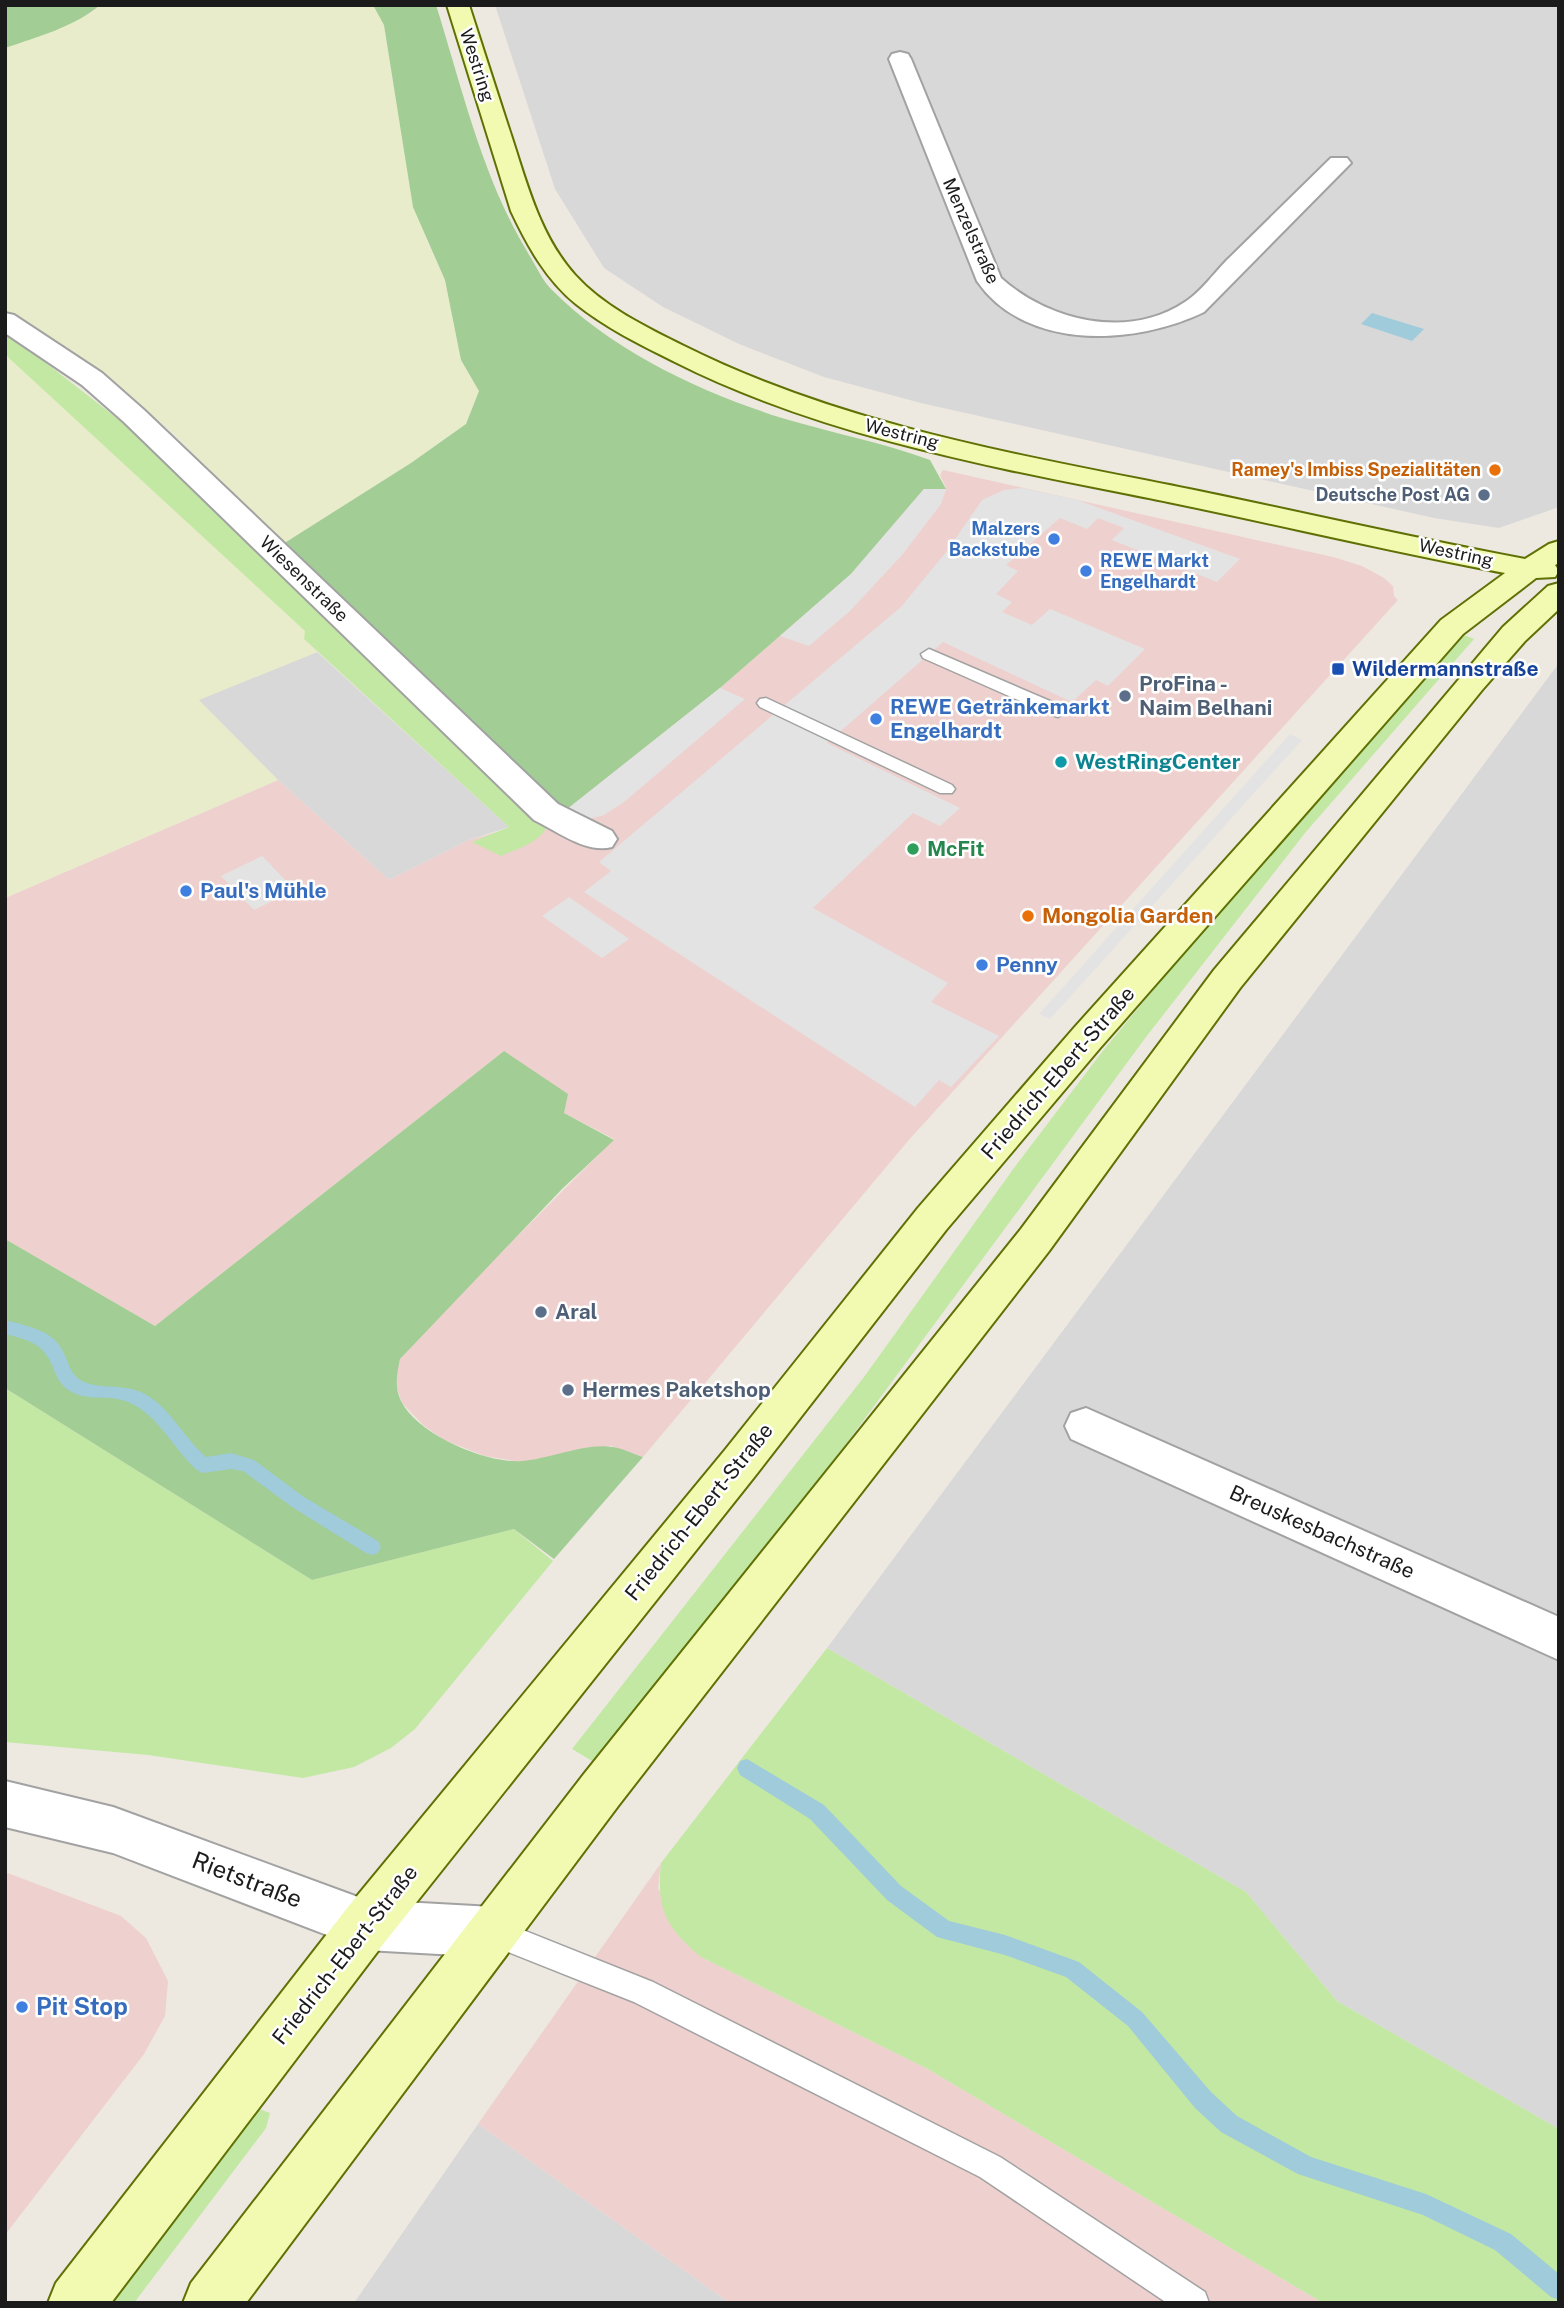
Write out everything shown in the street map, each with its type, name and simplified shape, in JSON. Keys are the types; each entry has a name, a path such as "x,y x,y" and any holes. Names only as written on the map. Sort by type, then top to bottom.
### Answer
{"main road":[{"name":"Westring","path":"458,5 523,211 537,241 576,290 627,326 694,364 759,391 888,431 1549,578"},
{"path":"211,2303 601,1790 1035,1240 1227,979 1457,699 1514,634 1549,578 1559,550"},
{"name":"Friedrich-Ebert-Straße","path":"76,2303 366,1925 740,1463 932,1219 1034,1098 1452,626 1549,578"}],"street":[{"name":"Menzelstraße","path":"900,59 990,281 1015,303 1055,321 1121,329 1180,316 1195,307 1339,163"},
{"name":"Wiesenstraße","path":"5,321 92,379 134,416 545,812 600,839"},
{"name":"Breuskesbachstraße","path":"1086,1426 1559,1639"},
{"name":"Rietstraße","path":"5,1804 113,1830 366,1925 493,1932"}],"lane":[{"path":"929,654 1058,710"},
{"path":"766,703 946,789"},
{"path":"493,1932 643,1992 990,2167 1194,2303"}],"shaded area":[{"path":"495,5 1559,5 1559,507 1499,528 1434,518 921,403 824,377 739,344 663,307 604,268 555,189"},
{"path":"943,470 1333,557 1362,566 1384,578 1393,586 1394,596 1398,600 908,1141 643,1457 611,1446 520,1462 485,1456 444,1440 423,1425 402,1403 395,1382 400,1359 467,1287 614,1139 564,1113 504,1051 155,1326 5,1239 5,898 278,780 389,880 469,840 561,814 720,688 851,574 924,489 946,488 940,475"},
{"path":"1022,488 1077,500 1240,559 1217,582 1112,540 1124,528 1098,518 1087,529 1060,518 1006,565 1018,571 996,594 1012,602 1002,612 1032,625 1050,609 1145,649 1108,686 1096,680 1072,702 943,642 827,743 960,808 940,826 913,813 813,908 948,983 931,1002 999,1036 951,1087 939,1080 915,1107 584,892 611,871 599,862 901,607 947,551 982,500 1004,490"},
{"path":"924,489 946,489 941,504 902,555 850,611 809,646 780,636 851,574"},
{"path":"317,652 509,827 469,840 389,880 278,780 198,700"},
{"path":"1559,663 1559,2129 1337,2001 1246,1892 827,1648"},
{"path":"720,688 745,699 624,802 604,815 589,819 561,814"},
{"path":"1290,734 1302,740 1050,1019 1039,1014"},
{"path":"262,856 295,890 254,910 221,876"},
{"path":"569,897 629,939 602,958 542,916"},
{"path":"661,1863 658,1888 701,1957 926,2068 1323,2303 730,2303 478,2124"},
{"path":"5,1872 121,1916 146,1938 168,1981 165,2016 144,2054 5,2235"},
{"path":"478,2124 730,2303 354,2303"}],"green space":[{"path":"5,5 100,5 67,25 5,48"},
{"path":"100,5 373,5 384,24 392,78 425,237 445,280 461,360 479,391 466,424 411,463 283,544 169,429 69,349 5,310 5,48 91,13"},
{"path":"373,5 436,5 487,167 514,229 551,289 575,311 629,350 720,396 782,418 930,460 946,489 924,489 851,574 720,688 561,814 283,544 411,463 466,424 479,391 461,360 445,280 413,207 384,25"},
{"path":"5,331 154,447 544,823 546,829 542,834 526,846 501,856 472,842 509,827 304,639 305,631 10,359 5,353"},
{"path":"5,353 306,631 304,639 317,652 199,700 278,780 5,898"},
{"path":"1464,635 1474,639 1305,833 1146,1037 807,1497 599,1765 572,1749 864,1377 1014,1168 1102,1052 1235,891"},
{"path":"504,1051 568,1094 564,1113 614,1140 562,1189 400,1359 397,1385 401,1401 422,1425 454,1444 490,1458 522,1461 601,1446 643,1457 554,1559 514,1529 312,1580 5,1388 5,1239 155,1326"},
{"path":"5,1388 312,1580 514,1529 553,1561 415,1729 391,1748 354,1767 303,1778 148,1755 5,1742"},
{"path":"827,1648 1246,1892 1337,2001 1559,2129 1559,2303 1323,2303 926,2068 701,1957 679,1936 666,1916 660,1893 661,1863"},
{"path":"259,2109 270,2113 266,2128 134,2303 107,2303"}],"water":[{"path":"1372,313 1424,329 1412,341 1361,324"}],"waterway":[{"path":"5,1327 32,1335 49,1345 57,1356 62,1372 76,1386 125,1394 143,1402 160,1416 187,1450 203,1465 231,1461 248,1465 298,1502 372,1547"},
{"path":"747,1768 817,1812 894,1893 944,1930 1005,1945 1072,1969 1135,2019 1203,2100 1229,2124 1306,2166 1426,2205 1503,2242 1559,2289"}],"place":[{"name":"Ramey's Imbiss Spezialitäten","path":"1495,470"},
{"name":"Deutsche Post AG","path":"1484,495"},
{"name":"Malzers Backstube","path":"1054,539"},
{"name":"REWE Markt Engelhardt","path":"1086,571"},
{"name":"Wildermannstraße","path":"1338,669"},
{"name":"ProFina - Naim Belhani","path":"1125,696"},
{"name":"REWE Getränkemarkt Engelhardt","path":"876,719"},
{"name":"WestRingCenter","path":"1061,762"},
{"name":"McFit","path":"913,849"},
{"name":"Paul's Mühle","path":"186,891"},
{"name":"Mongolia Garden","path":"1028,916"},
{"name":"Penny","path":"982,965"},
{"name":"Aral","path":"541,1312"},
{"name":"Hermes Paketshop","path":"568,1390"},
{"name":"Pit Stop","path":"22,2007"}]}
